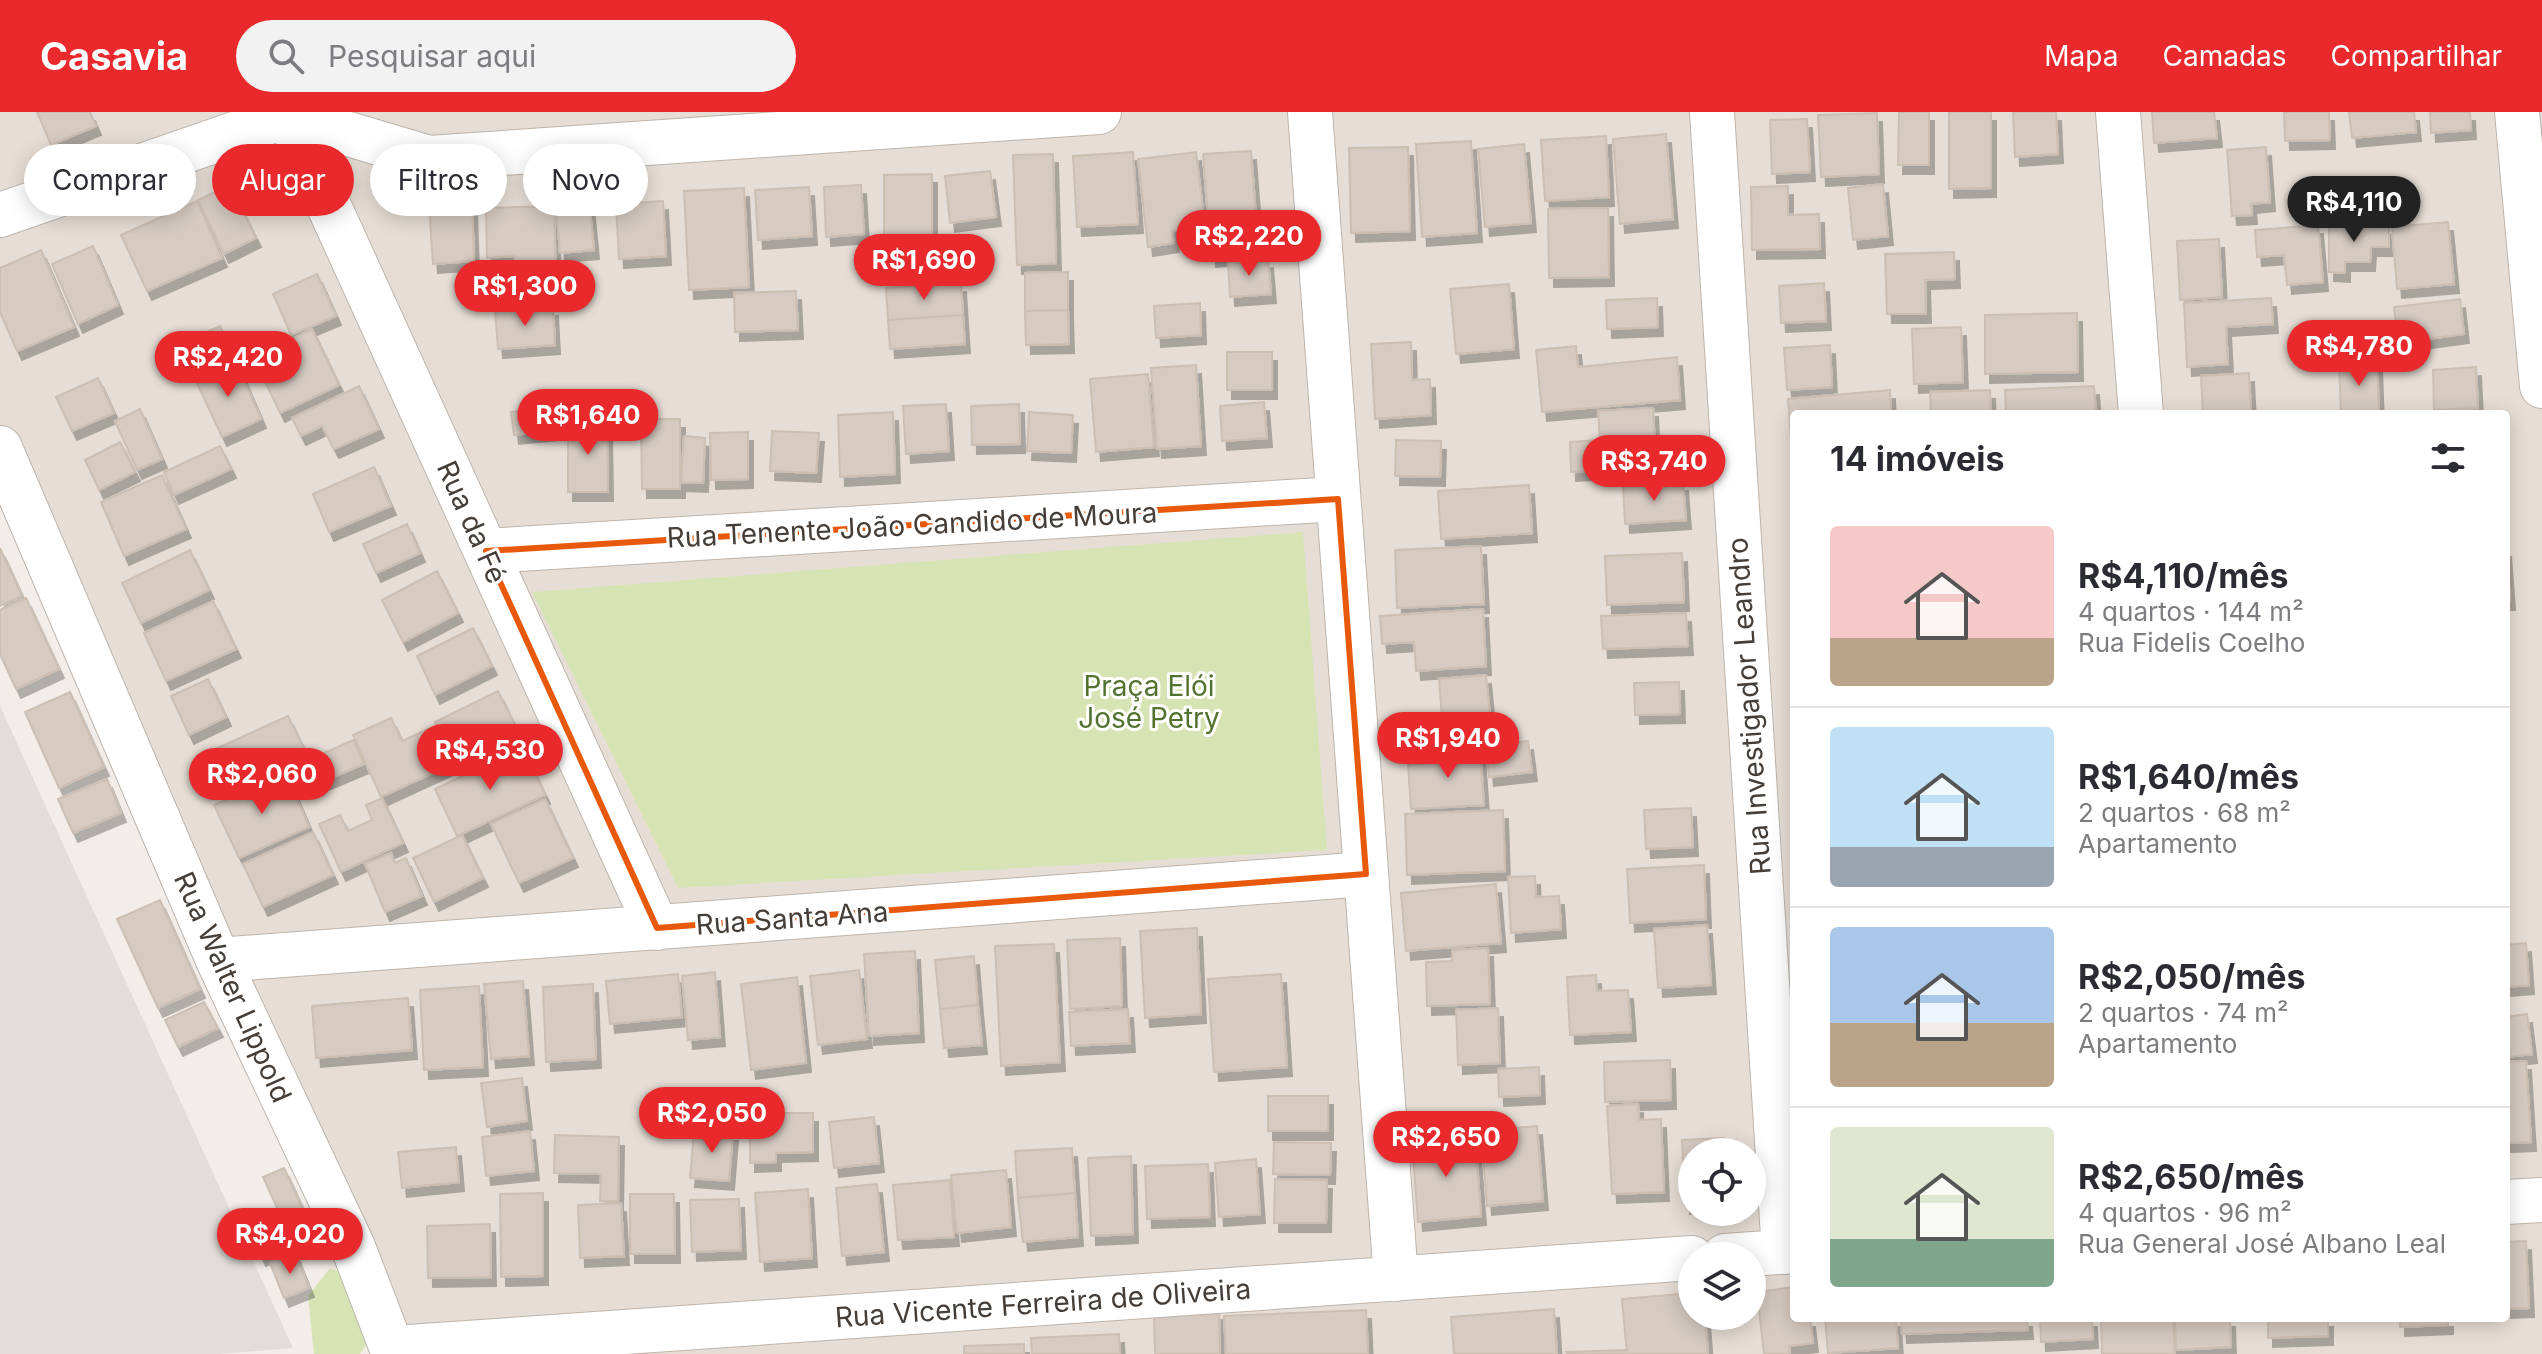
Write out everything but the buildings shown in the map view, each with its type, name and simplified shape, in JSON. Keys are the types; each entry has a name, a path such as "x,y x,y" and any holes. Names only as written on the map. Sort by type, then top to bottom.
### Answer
{"street":[{"path":"0,215 293,114 429,158 1099,112"},
{"path":"1310,112 1396,1279"},
{"name":"Rua Investigador Leandro","path":"1712,112 1789,1252"},
{"path":"2118,112 2141,410"},
{"path":"2517,112 2542,386"},
{"name":"Rua da Fé","path":"293,114 657,928"},
{"name":"Rua Walter Lippold","path":"0,448 218,960 353,1247 394,1351"},
{"name":"Rua Tenente João Candido de Moura","path":"486,551 1338,499"},
{"name":"Rua Santa Ana","path":"218,960 1366,874"},
{"path":"2510,1202 2542,1200"},
{"path":"1766,1253 1789,1252"},
{"name":"Rua Vicente Ferreira de Oliveira","path":"394,1351 1678,1259"}],"highlighted area":[{"path":"1338,499 1366,874 657,928 486,551"}],"shaded area":[{"path":"0,112 2542,112 2542,1354 394,1354 0,448"},
{"path":"0,706 293,1348 219,1354 0,1354"}],"green space":[{"name":"Praça Elói José Petry","path":"1303,532 1327,850 678,888 532,592"},
{"path":"330,1268 349,1275 368,1342 360,1354 314,1354 308,1296"}]}
